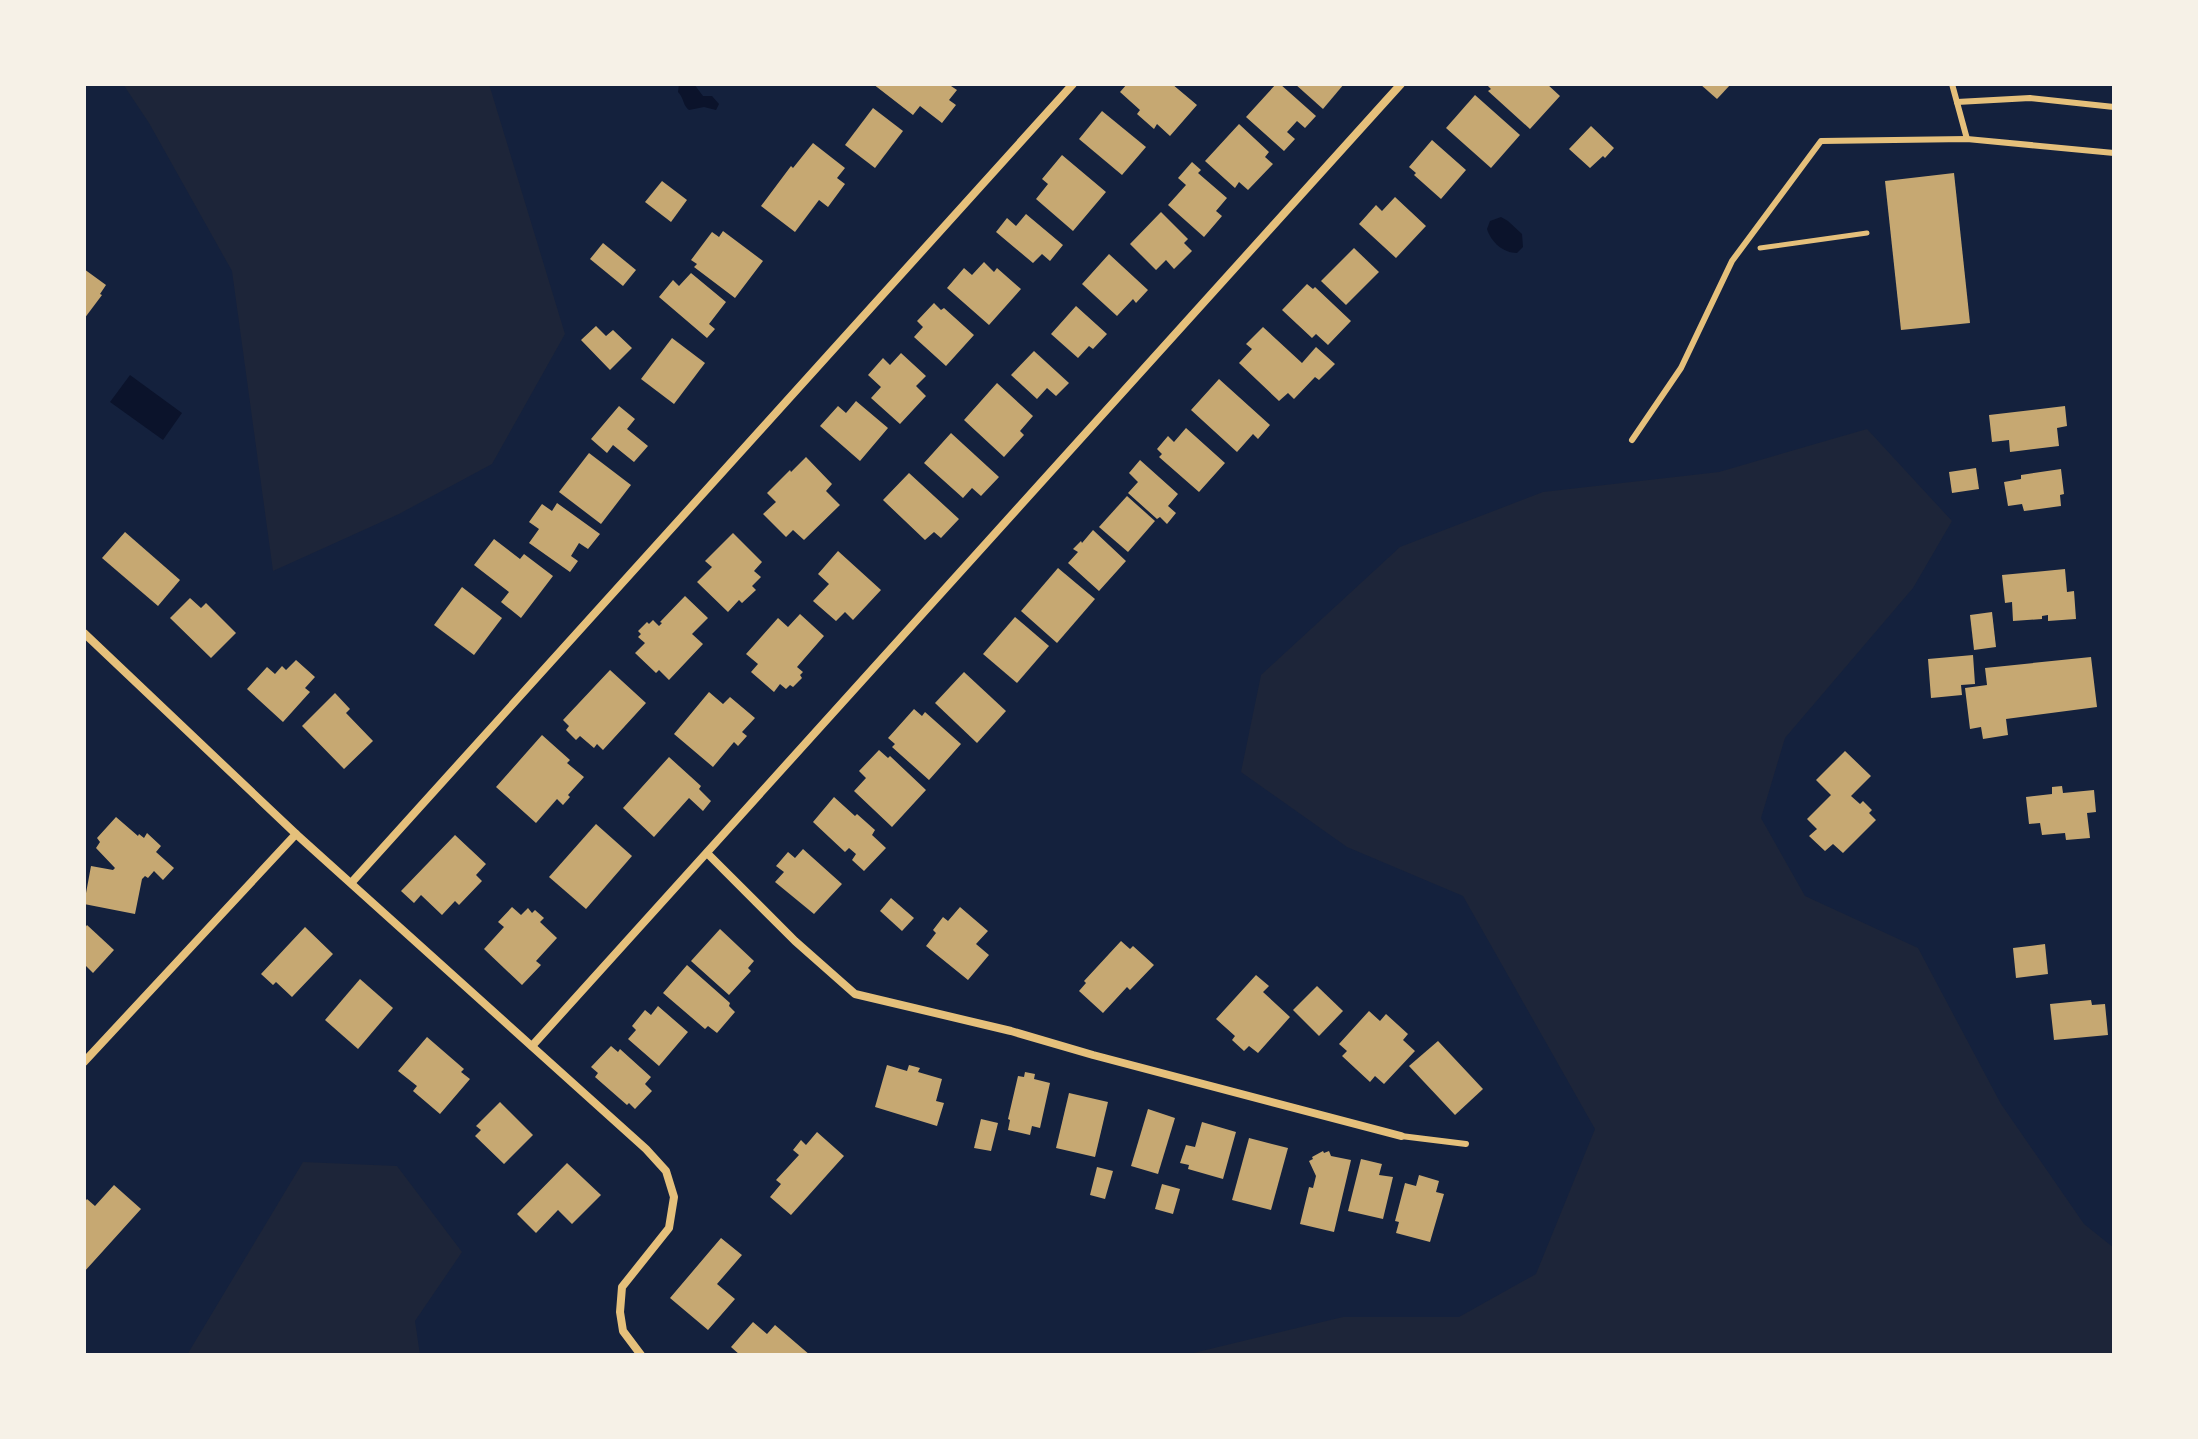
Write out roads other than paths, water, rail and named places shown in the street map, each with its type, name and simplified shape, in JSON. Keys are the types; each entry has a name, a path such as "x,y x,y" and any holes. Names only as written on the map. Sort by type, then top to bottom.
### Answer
{"street":[{"path":"352,882 1073,84"},
{"path":"532,1046 1401,84"},
{"path":"84,633 296,834 646,1149 666,1171 674,1197 669,1228 622,1287 620,1312 623,1331 641,1355"},
{"path":"84,1062 296,834"},
{"path":"707,853 795,941 855,994 1011,1031 1401,1136"}],"lane":[{"path":"1952,84 1967,139"},
{"path":"1957,102 2030,98 2114,107"},
{"path":"1632,440 1681,368 1732,261 1821,141 1967,139 2114,153"},
{"path":"1401,1136 1466,1144"}]}
